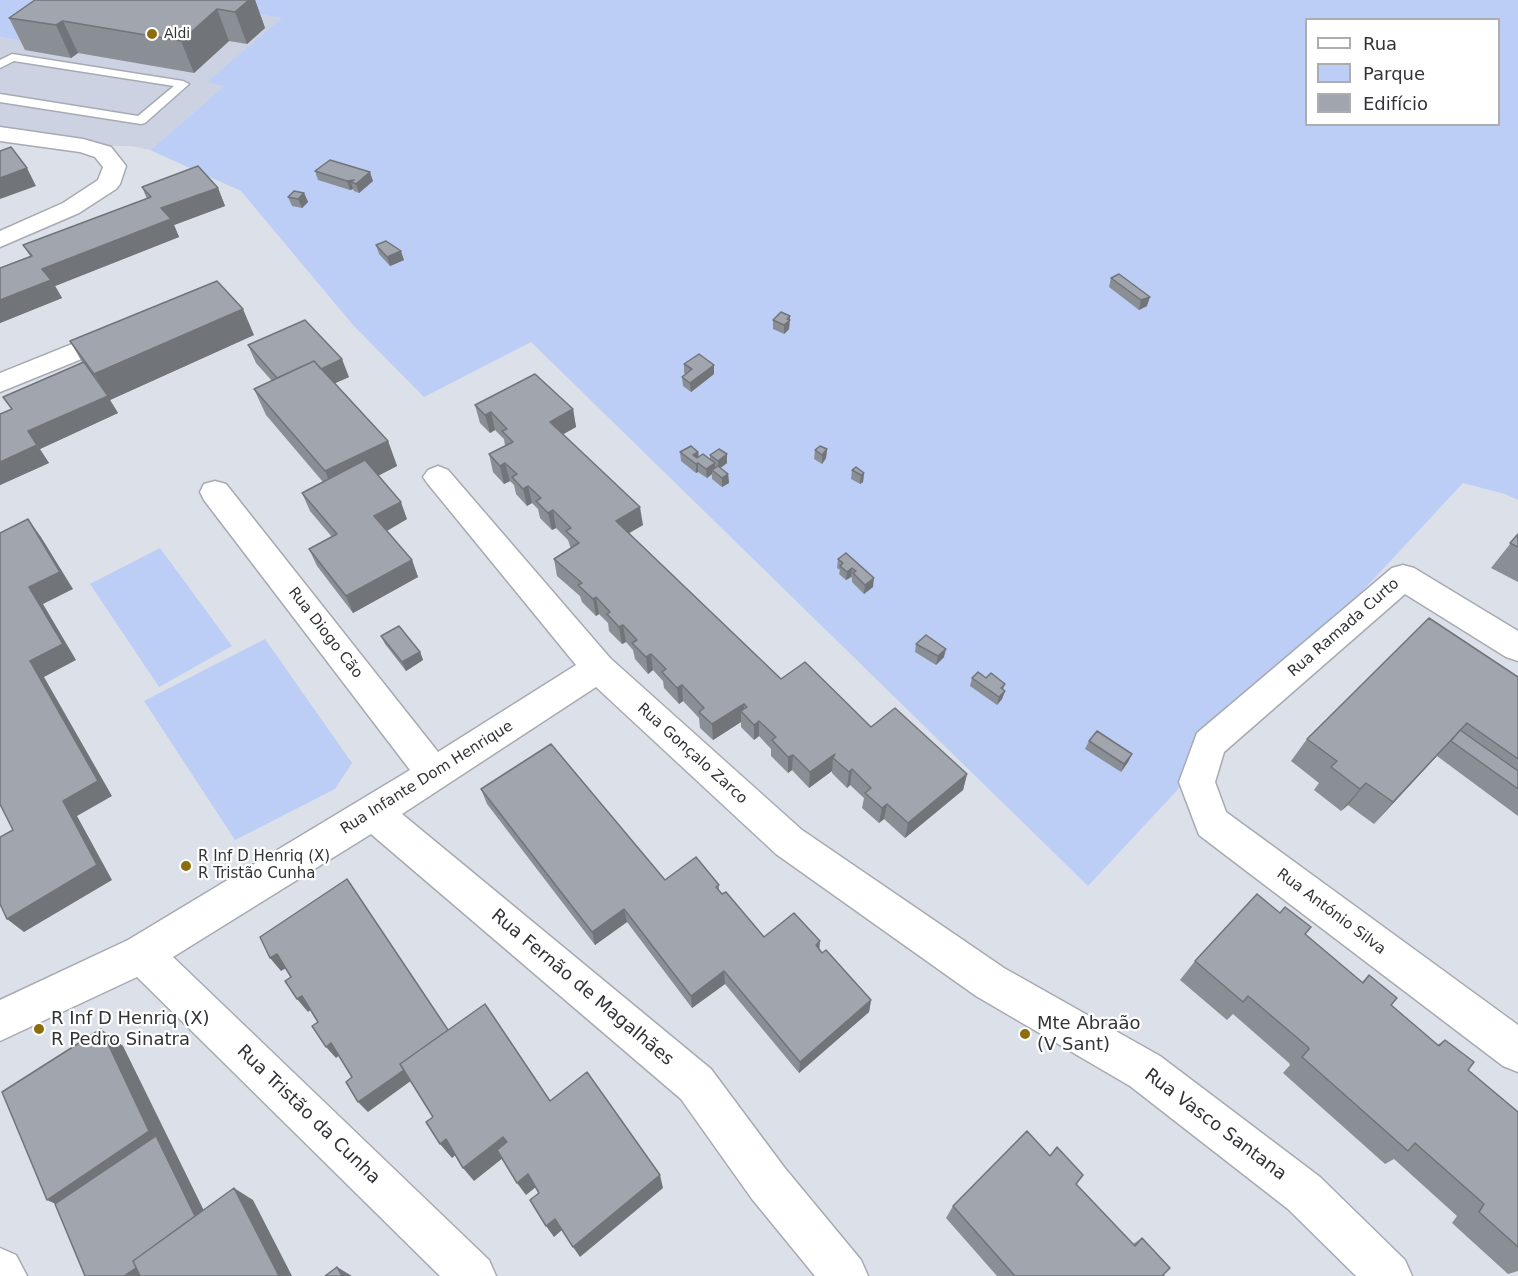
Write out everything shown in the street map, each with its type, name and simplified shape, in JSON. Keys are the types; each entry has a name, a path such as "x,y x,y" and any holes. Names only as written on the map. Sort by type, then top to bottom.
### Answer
{"street":[{"path":"0,134 82,146 103,152 115,165 108,184 99,190 71,208 0,240"},
{"path":"0,383 140,325"},
{"name":"Rua Gonçalo Zarco","path":"438,477 598,668 789,842 990,982"},
{"name":"Rua Diogo Cão","path":"215,492 434,774"},
{"name":"Rua Ramada Curto","path":"1209,744 1403,577 1518,648"},
{"name":"Rua Infante Dom Henrique","path":"0,1021 142,954 373,813 598,668"},
{"name":"Rua António Silva","path":"1209,744 1197,782 1212,823 1518,1051"},
{"name":"Rua Fernão de Magalhães","path":"373,813 696,1084 768,1183 845,1276"},
{"name":"Rua Tristão da Cunha","path":"142,954 473,1276"},
{"name":"Rua Vasco Santana","path":"990,982 1144,1071 1304,1192 1389,1276"},
{"path":"0,1271 4,1276"}],"lane":[{"path":"0,66 12,57 183,84 141,120 0,98"}],"shaded area":[{"path":"168,0 283,18 208,82 225,85 150,150 132,146 83,146 0,134 0,37 31,42"}],"green space":[{"path":"0,0 90,0 31,42 0,37"},
{"path":"168,0 1518,0 1518,500 1505,494 1463,483 1088,886 531,342 424,397 353,325 241,191 150,150 224,86 207,82 282,18"},
{"path":"160,548 232,646 159,687 90,584"},
{"path":"265,639 352,763 335,789 235,840 144,701"}],"building":[{"path":"35,0 249,0 235,12 217,9 181,41 63,21 56,25 9,18"},
{"path":"11,147 27,168 0,178 0,151"},
{"path":"330,160 370,172 356,184 351,182 354,180 347,181 315,171"},
{"path":"198,166 218,188 161,208 171,219 42,269 51,280 0,300 0,268 32,256 23,245 151,197 142,187"},
{"path":"294,191 304,193 298,199 288,197"},
{"path":"386,241 401,251 387,257 376,245"},
{"path":"1119,274 1150,297 1141,300 1111,278"},
{"path":"217,281 243,309 94,374 70,341"},
{"path":"781,312 790,316 787,319 790,320 784,325 773,320"},
{"path":"305,320 342,359 321,369 314,361 277,378 248,345"},
{"path":"699,354 714,365 690,383 682,377 692,369 684,364"},
{"path":"314,361 388,441 325,471 254,389"},
{"path":"84,362 108,396 28,431 37,445 0,462 0,414 12,409 3,397"},
{"path":"535,374 573,409 550,422 640,507 616,521 781,679 805,662 871,727 895,708 967,774 908,823 887,804 882,808 865,793 871,788 852,769 849,772 833,758 835,754 810,772 793,755 788,757 772,740 776,737 759,721 754,725 741,711 747,707 744,704 712,724 699,712 704,708 682,685 677,688 662,672 666,669 651,654 646,657 632,643 637,640 623,625 619,627 607,614 610,612 596,597 593,599 578,585 582,583 554,559 579,543 566,531 571,528 553,510 548,513 536,501 541,498 528,486 523,489 512,477 517,474 505,463 500,466 489,454 513,442 502,431 507,429 491,412 485,415 475,405"},
{"path":"691,446 698,452 693,455 697,458 703,454 715,463 706,469 680,452"},
{"path":"820,446 827,449 822,455 815,450"},
{"path":"719,449 727,454 718,461 710,455"},
{"path":"365,460 401,502 374,516 412,560 346,596 309,549 337,534 302,493"},
{"path":"718,466 728,474 722,478 712,470"},
{"path":"856,467 864,473 861,475 852,470"},
{"path":"28,519 60,572 29,587 63,644 30,661 98,781 63,801 97,865 7,919 0,904 0,837 13,830 0,804 0,533"},
{"path":"1518,534 1518,547 1510,543"},
{"path":"846,553 874,578 865,585 853,573 856,571 852,568 847,572 840,566 843,563 838,559"},
{"path":"1429,618 1518,677 1518,759 1467,723 1393,802 1366,783 1360,789 1331,767 1337,761 1307,739"},
{"path":"399,626 420,652 402,662 381,636"},
{"path":"926,635 946,649 938,656 916,644"},
{"path":"978,672 986,678 991,673 1005,684 1001,688 1005,691 999,697 972,678"},
{"path":"1460,730 1518,771 1518,789 1451,741"},
{"path":"1097,731 1132,754 1124,764 1089,741"},
{"path":"551,744 665,880 696,857 719,885 716,887 722,894 726,892 764,937 794,913 820,941 816,945 822,953 826,950 871,1000 800,1062 724,971 691,996 624,909 592,932 481,789"},
{"path":"347,879 448,1030 400,1064 404,1070 358,1102 346,1082 352,1077 331,1043 326,1047 312,1026 318,1022 302,996 297,999 285,981 291,977 277,954 270,958 260,937"},
{"path":"1257,894 1280,913 1285,907 1311,927 1305,934 1363,983 1369,975 1397,998 1391,1005 1439,1046 1445,1040 1474,1062 1468,1070 1518,1112 1518,1247 1479,1212 1484,1204 1415,1143 1408,1151 1302,1057 1309,1049 1308,1047 1248,996 1243,1002 1195,961"},
{"path":"485,1004 550,1101 587,1072 660,1175 573,1247 555,1219 546,1226 530,1200 539,1193 528,1174 517,1183 497,1150 507,1142 503,1137 463,1168 446,1139 440,1144 426,1122 433,1117 400,1064"},
{"path":"101,1029 149,1131 47,1200 2,1092"},
{"path":"1027,1131 1050,1156 1057,1147 1083,1175 1076,1184 1135,1246 1142,1238 1170,1268 1164,1276 1015,1276 953,1206"},
{"path":"156,1136 195,1216 133,1261 136,1268 124,1276 85,1276 55,1204"},
{"path":"234,1188 279,1276 140,1276 133,1261"},
{"path":"337,1267 342,1276 325,1276"}],"place":[{"name":"Aldi","path":"152,34"},
{"name":"R Inf D Henriq (X) R Tristão Cunha","path":"186,866"},
{"name":"R Inf D Henriq (X) R Pedro Sinatra","path":"39,1029"},
{"name":"Mte Abraão (V Sant)","path":"1025,1034"}]}
